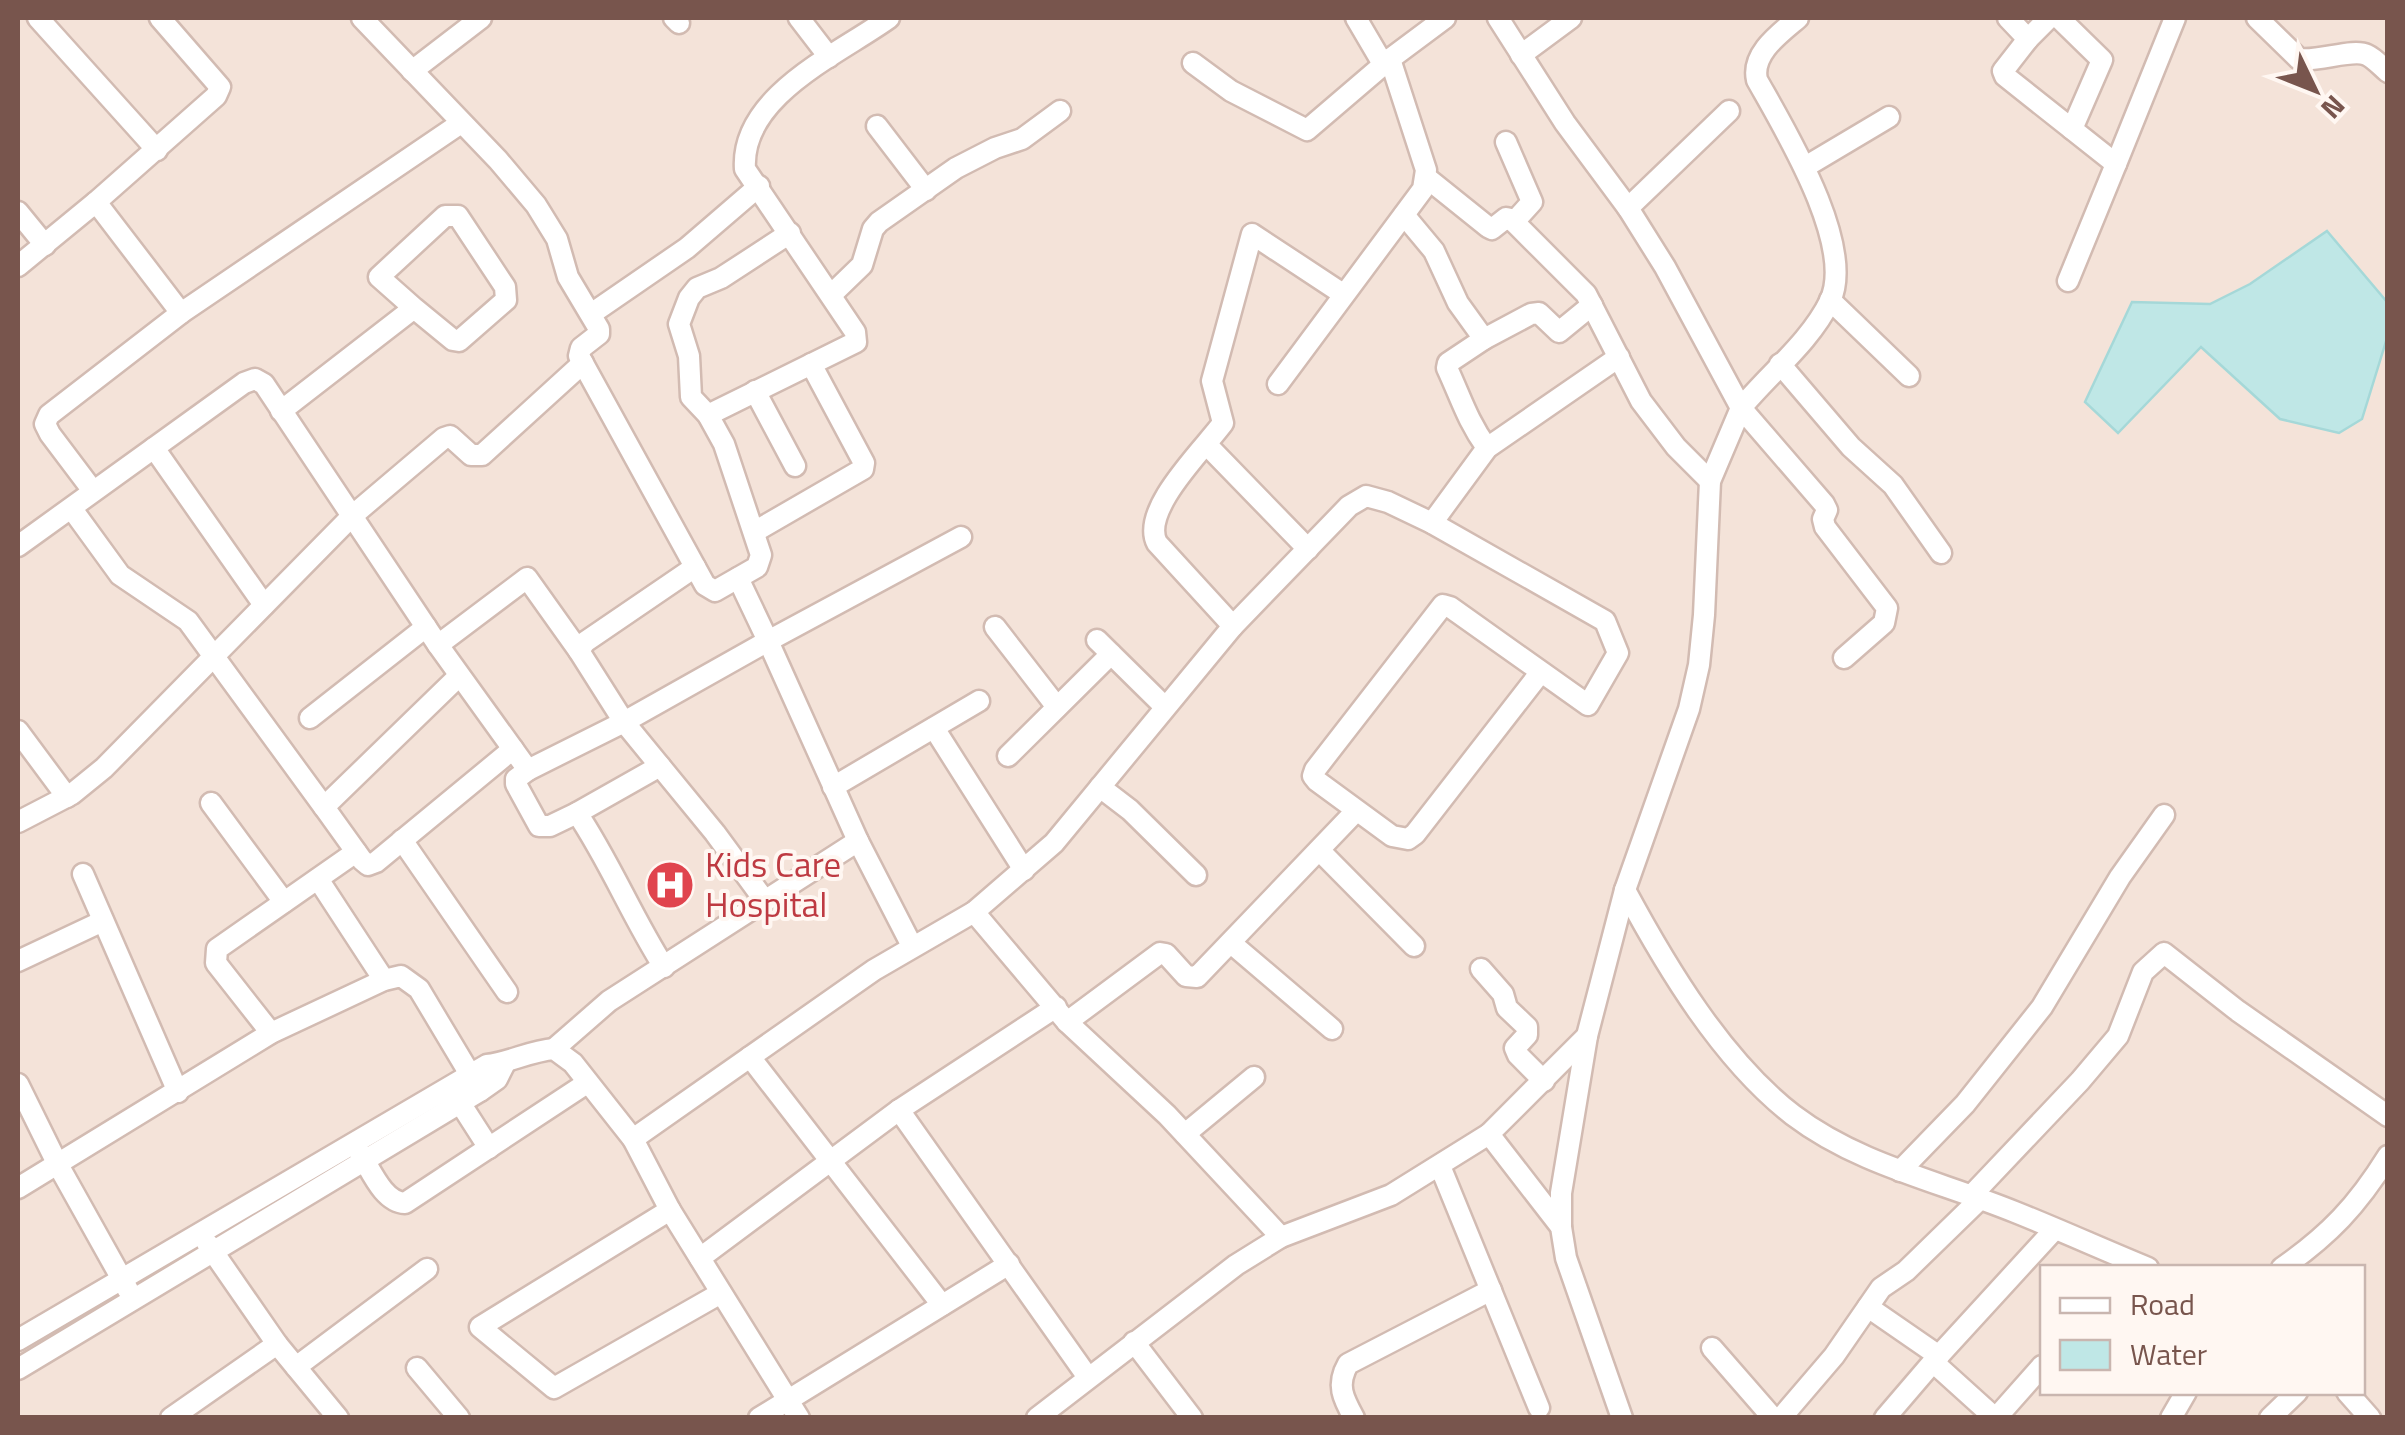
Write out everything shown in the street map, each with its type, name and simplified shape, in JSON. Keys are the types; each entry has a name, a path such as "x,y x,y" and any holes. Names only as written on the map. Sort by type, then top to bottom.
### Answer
{"street":[{"path":"38,18 157,150"},
{"path":"18,266 216,96 220,87 160,18"},
{"path":"362,18 498,160 547,219 568,277 598,324 599,334 579,352 583,363 695,567 705,584 715,591 761,561 724,444 708,415 691,398 689,356 679,324 697,288 721,278 790,233"},
{"path":"412,71 481,18"},
{"path":"799,18 830,57"},
{"path":"708,415 856,342 855,332 745,169 744,153 759,120 789,84 889,18"},
{"path":"1356,18 1387,62 1427,178 1488,227 1496,227 1506,218 1514,222 1575,282 1592,305 1640,401 1710,482"},
{"path":"1193,63 1231,90 1307,130 1446,18"},
{"path":"1498,18 1565,124 1628,208 1665,267 1742,408 1821,499 1827,510 1822,520 1824,527 1884,602 1884,623 1844,658"},
{"path":"1522,55 1571,18"},
{"path":"1622,1418 1566,1258 1561,1192 1587,1036 1625,890 1688,709 1698,665 1710,482 1742,408 1814,326 1838,278 1838,261 1805,167 1754,68 1758,57 1798,18"},
{"path":"2008,18 2028,40"},
{"path":"2048,18 2006,64 2005,76 2116,164"},
{"path":"2060,18 2102,60 2072,129"},
{"path":"2068,281 2175,18"},
{"path":"2257,18 2299,59 2324,60 2356,53 2367,55 2388,72"},
{"path":"831,296 862,265 879,222 976,157 1022,139 1060,110"},
{"path":"1628,208 1729,112"},
{"path":"1805,167 1889,117"},
{"path":"93,492 50,434 45,424 49,414 181,313 461,123"},
{"path":"877,126 926,190"},
{"path":"1506,142 1532,202 1514,222"},
{"path":"1278,384 1404,215 1427,178"},
{"path":"591,314 687,248 759,186"},
{"path":"96,202 181,313"},
{"path":"18,212 45,244"},
{"path":"1404,215 1434,251 1458,303 1484,338"},
{"path":"445,216 458,216 506,287 506,300 459,341 414,308 379,277 445,216"},
{"path":"1233,626 1153,536 1153,528 1168,491 1223,422 1212,382 1252,234 1342,294"},
{"path":"1830,300 1908,376"},
{"path":"1486,448 1468,423 1460,392 1446,368 1484,338 1535,313 1563,332 1592,305"},
{"path":"281,411 414,308"},
{"path":"1432,523 1486,448 1619,358"},
{"path":"18,822 67,797 104,768 352,516 444,438 450,436 471,455 482,455 583,363"},
{"path":"754,532 863,469 864,463 811,364"},
{"path":"1780,364 1851,446 1893,485 1941,553"},
{"path":"18,546 244,383 255,379 264,384 459,676 528,770"},
{"path":"756,391 796,466"},
{"path":"1207,445 1308,549"},
{"path":"154,448 264,604"},
{"path":"632,1140 912,946 974,912 1024,870 1054,843 1233,626 1350,506 1366,496 1432,523 1604,621 1618,653 1588,705 1450,607 1443,606 1315,770 1317,782 1400,840 1415,834 1540,673"},
{"path":"72,509 120,575 181,614 368,864 514,750"},
{"path":"660,766 550,826 539,826 516,784 516,779 528,770 624,722 961,537"},
{"path":"579,651 584,642 695,567"},
{"path":"438,645 527,578 624,722 765,900"},
{"path":"738,578 858,841 912,946"},
{"path":"310,718 426,626"},
{"path":"995,627 1058,708"},
{"path":"1008,756 1058,708 1104,647 1166,707"},
{"path":"324,807 459,676"},
{"path":"834,787 979,701"},
{"path":"934,728 1024,870"},
{"path":"18,731 67,797"},
{"path":"1100,787 1130,810 1196,875"},
{"path":"211,803 284,902"},
{"path":"700,1258 900,1110 1160,953 1166,954 1186,976 1198,976 1356,811"},
{"path":"577,813 605,856 638,926 664,967"},
{"path":"1900,1171 1965,1104 2042,1007 2120,877 2164,815"},
{"path":"402,840 507,992"},
{"path":"18,1370 214,1252 359,1153 476,1082 488,1065 504,1063 530,1051 554,1049 610,1001 858,841"},
{"path":"1320,851 1414,946"},
{"path":"271,1033 216,963 214,955 217,949 356,852"},
{"path":"83,874 178,1092"},
{"path":"318,879 384,980"},
{"path":"1625,890 1692,1002 1756,1080 1790,1113 1862,1158 1976,1198 2141,1265"},
{"path":"974,912 1062,1014 1185,1134 1281,1237"},
{"path":"18,961 103,921"},
{"path":"1231,943 1332,1029"},
{"path":"1781,1418 1834,1356 1881,1288 1906,1271 1976,1198 2118,1036 2143,972 2164,953 2238,1012 2388,1116"},
{"path":"1481,969 1503,994 1507,1008 1527,1027 1527,1035 1516,1048 1518,1055 1544,1081"},
{"path":"18,1188 271,1033 400,976 419,989 476,1082"},
{"path":"1037,1418 1236,1265 1281,1237 1391,1194 1489,1134 1587,1036"},
{"path":"554,1049 573,1063 632,1140 670,1210 794,1409"},
{"path":"750,1057 942,1305"},
{"path":"1185,1134 1254,1076"},
{"path":"18,1084 57,1164 134,1300"},
{"path":"359,1153 388,1196 397,1203 405,1203 587,1084"},
{"path":"454,1095 489,1148"},
{"path":"900,1110 1088,1376"},
{"path":"1489,1134 1561,1227"},
{"path":"18,1340 201,1234 359,1153"},
{"path":"2286,1265 2349,1214 2388,1156"},
{"path":"1440,1166 1539,1408"},
{"path":"670,1210 480,1327 554,1388 720,1293"},
{"path":"1885,1418 2054,1230"},
{"path":"201,1234 278,1344 338,1418"},
{"path":"758,1418 794,1409 942,1305 1009,1264"},
{"path":"296,1367 426,1269"},
{"path":"1354,1418 1340,1384 1348,1364 1491,1290"},
{"path":"1868,1307 1936,1359 1996,1418 2040,1368"},
{"path":"1134,1342 1192,1418"},
{"path":"171,1418 278,1344"},
{"path":"1712,1348 1773,1418"},
{"path":"417,1368 459,1418"},
{"path":"2171,1418 2184,1395"},
{"path":"2270,1418 2294,1395"},
{"path":"2349,1395 2370,1418"}],"shaded area":[{"path":"18,18 2387,18 2387,1417 18,1417"}],"water":[{"path":"2327,231 2387,302 2387,338 2362,419 2339,433 2280,419 2201,347 2118,433 2085,402 2132,302 2210,304 2250,284"}],"place":[{"name":"Kids Care Hospital","path":"670,885"}]}
